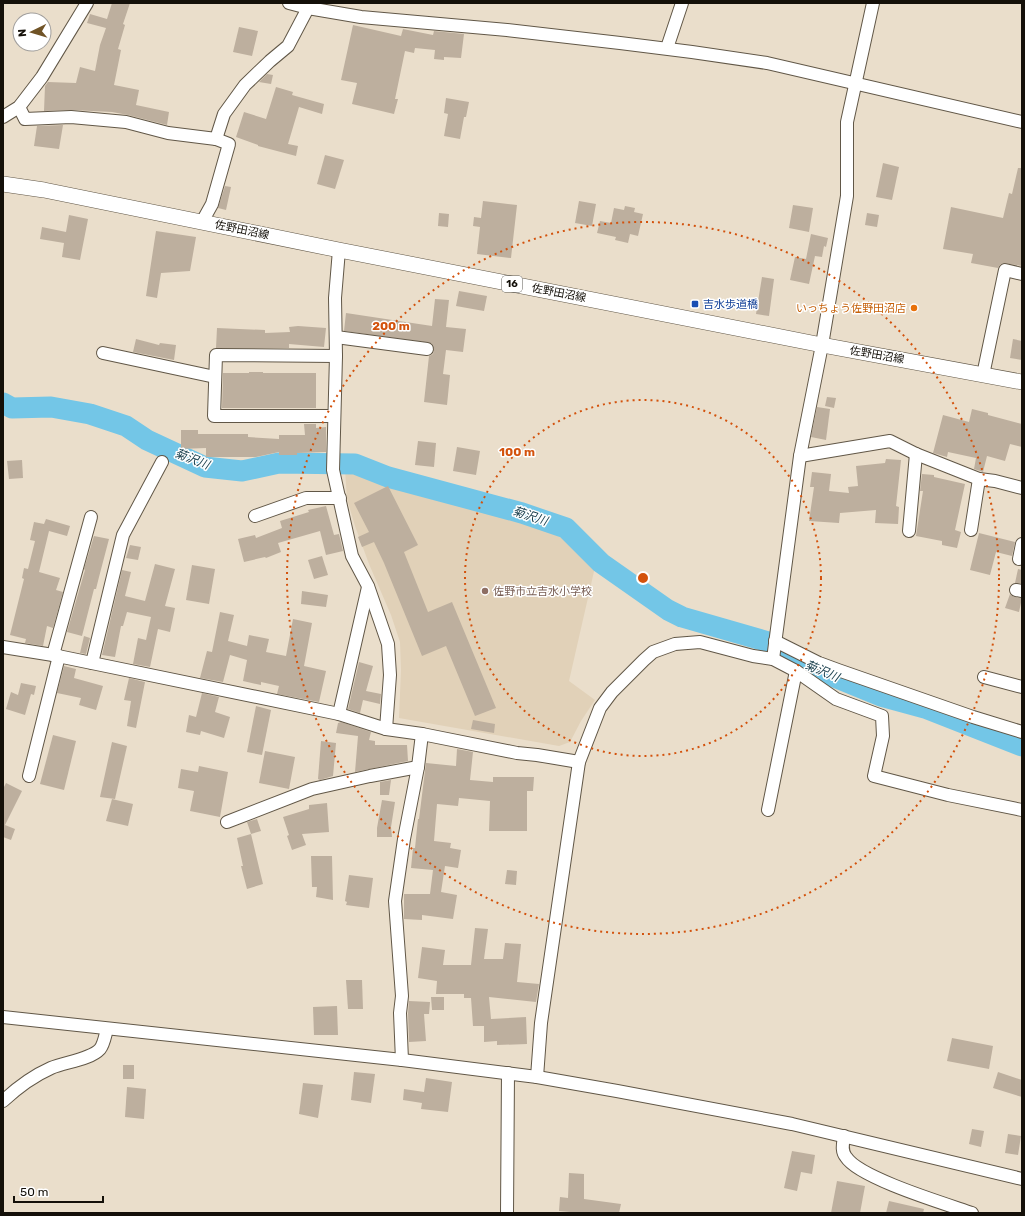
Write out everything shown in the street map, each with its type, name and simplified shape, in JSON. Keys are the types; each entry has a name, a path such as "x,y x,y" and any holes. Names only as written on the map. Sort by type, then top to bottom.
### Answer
{"main road":[{"name":"佐野田沼線","path":"3,184 44,190 339,250 822,345 1022,382"}],"street":[{"path":"3,117 19,107 42,77 87,3"},
{"path":"289,3 308,8 361,17 508,30 667,48 767,63 1022,122"},
{"path":"667,48 682,3"},
{"path":"773,659 800,456 822,345 847,196 847,122 854,84 873,3"},
{"path":"216,139 224,114 245,85 288,46 308,8"},
{"path":"19,107 25,119 71,117 126,122 168,133 216,139 229,144 212,204 202,222"},
{"path":"339,250 335,298 336,356 333,470 352,556 368,586 388,644 390,675 386,729"},
{"path":"983,374 1005,270 1022,274"},
{"path":"336,337 427,349"},
{"path":"103,353 215,377"},
{"path":"334,416 214,416 215,377 216,355 336,356"},
{"path":"800,456 890,441 916,454 979,479 995,481 1022,488"},
{"path":"909,531 916,454"},
{"path":"92,663 123,536 162,462"},
{"path":"971,530 979,479"},
{"path":"256,516 306,498 340,498"},
{"path":"29,776 56,656 91,517"},
{"path":"1019,559 1022,544"},
{"path":"339,714 368,586"},
{"path":"775,641 818,663 973,717 1022,732"},
{"path":"536,1077 540,1024 579,762 600,708 612,692 653,652 675,644 700,642 753,656 773,659 796,671 836,698 882,716 883,736 874,776 948,795 1022,810"},
{"path":"3,647 92,663 339,714 386,729 422,734 517,753 579,762"},
{"path":"768,810 796,671"},
{"path":"984,677 1022,687"},
{"path":"402,1060 400,1013 402,996 395,901 404,839 418,768 422,734"},
{"path":"227,822 312,789 370,776 418,768"},
{"path":"3,1017 402,1060 536,1077 770,1120 844,1136 1022,1179"},
{"path":"3,1100 14,1090 53,1067 95,1053 103,1044 107,1029"},
{"path":"507,1213 508,1073"},
{"path":"844,1136 842,1149 845,1157 850,1163 864,1172 940,1208 972,1213"}],"shaded area":[{"name":"佐野市立吉水小学校","path":"345,469 531,522 562,538 595,567 569,681 595,700 581,721 570,742 559,746 399,718 401,670 400,642 391,615 369,564 355,526 347,499"}],"building":[{"path":"112,3 130,3 123,24 125,25 118,49 121,50 114,85 139,90 136,105 169,112 167,125 112,112 72,110 44,111 45,86 48,82 76,83 80,67 95,71 100,45 106,28 87,23 90,14 107,19"},
{"path":"353,25 401,36 403,29 433,35 434,31 464,34 461,58 444,57 444,60 434,59 435,50 415,48 414,53 405,51 395,99 398,99 394,114 352,104 357,83 341,80"},
{"path":"239,27 258,31 252,56 233,52"},
{"path":"267,74 273,75 271,84 259,82"},
{"path":"276,87 293,92 292,95 324,104 322,114 299,107 288,144 298,146 296,156 258,146 236,137 244,112 266,119"},
{"path":"446,98 469,102 466,117 464,117 460,139 444,136 448,114 444,113"},
{"path":"63,125 59,149 34,146 37,126"},
{"path":"325,155 344,160 335,189 317,184"},
{"path":"883,163 899,167 892,200 876,197"},
{"path":"1018,168 1022,168 1022,266 1003,263 998,268 971,263 973,254 943,249 951,207 1003,218 1009,193 1012,194"},
{"path":"225,186 231,187 226,210 218,208"},
{"path":"483,201 517,205 511,258 477,254 480,227 473,226 474,217 481,218"},
{"path":"579,201 596,204 592,226 575,223"},
{"path":"793,205 813,208 809,232 789,228"},
{"path":"625,206 635,208 634,212 643,214 638,236 630,234 628,243 615,240 616,237 597,233 600,221 611,223 614,208 624,210"},
{"path":"439,213 449,214 448,227 438,226"},
{"path":"867,213 879,215 877,227 865,225"},
{"path":"69,215 88,219 80,260 62,257 64,243 40,239 42,227 66,232"},
{"path":"156,231 196,237 190,271 161,273 157,298 146,296"},
{"path":"811,234 828,238 826,247 824,246 822,257 815,256 809,284 790,280 795,257 806,259"},
{"path":"762,277 774,279 769,316 756,314"},
{"path":"459,291 487,296 484,311 456,306"},
{"path":"435,299 449,300 446,327 466,329 463,352 446,350 443,374 450,375 447,405 424,402 429,356 433,354 434,350 431,343 344,331 346,313 432,326"},
{"path":"298,326 326,328 324,347 289,344 289,348 216,348 217,328 265,330 265,333 290,332 289,327"},
{"path":"136,339 159,345 160,343 176,345 174,360 133,352"},
{"path":"1013,339 1022,341 1022,360 1010,358"},
{"path":"223,373 316,373 316,408 222,408"},
{"path":"827,397 836,398 834,408 825,406"},
{"path":"817,407 830,409 826,440 811,437"},
{"path":"972,409 1022,424 1022,447 1010,444 1005,461 987,456 983,472 974,469 976,458 948,452 947,457 933,453 943,415 969,422"},
{"path":"304,424 316,424 316,428 326,427 326,452 279,455 279,452 256,457 206,457 206,448 181,449 181,430 198,430 198,434 248,434 248,437 279,439 279,435 305,435"},
{"path":"418,441 436,443 434,467 415,465"},
{"path":"457,447 480,451 476,475 453,471"},
{"path":"886,459 901,460 896,506 899,507 898,524 875,523 876,510 840,513 839,523 809,521 814,487 810,487 812,472 831,474 829,491 849,493 848,487 858,486 856,466 885,463"},
{"path":"22,460 23,478 9,479 7,461"},
{"path":"922,474 934,475 934,477 965,484 955,530 961,532 957,548 942,545 942,541 916,536 923,491 920,491"},
{"path":"388,486 418,545 404,552 428,612 452,602 496,708 475,716 446,646 422,656 374,542 362,547 358,537 369,532 354,503"},
{"path":"326,506 334,535 339,534 343,551 326,555 320,531 278,543 281,552 266,558 244,562 238,539 255,535 256,538 282,528 280,521 309,512 308,510"},
{"path":"46,519 70,526 67,536 49,531 39,572 60,578 56,590 63,592 53,628 47,626 43,646 25,643 26,639 10,635 24,579 22,578 24,568 28,569 35,541 30,540 34,522 44,524"},
{"path":"979,533 1015,542 1012,556 996,552 990,575 970,570"},
{"path":"94,536 109,539 82,636 67,632"},
{"path":"130,545 141,547 138,560 126,558"},
{"path":"322,556 328,575 314,579 308,560"},
{"path":"155,564 175,569 165,606 175,608 170,632 158,629 150,667 133,664 138,638 146,640 151,617 127,612 123,626 121,626 115,657 102,655 122,570 131,572 125,596 145,601"},
{"path":"192,565 215,569 209,604 186,600"},
{"path":"1018,569 1022,570 1022,583 1015,583"},
{"path":"302,591 328,595 326,607 301,604"},
{"path":"1010,594 1014,597 1022,598 1019,612 1005,608"},
{"path":"220,612 234,615 228,641 247,646 249,635 269,639 266,652 286,656 293,619 312,623 304,666 326,671 319,702 277,694 279,686 261,682 261,685 243,681 247,660 230,655 223,682 200,678 207,651 212,652"},
{"path":"84,636 90,638 86,654 80,653"},
{"path":"359,662 373,666 366,691 381,694 380,704 363,700 360,713 348,709"},
{"path":"64,666 76,669 74,678 103,686 96,710 79,705 81,698 57,693"},
{"path":"129,678 145,682 136,728 127,726 131,701 124,700"},
{"path":"21,683 36,686 34,695 31,694 25,715 6,709 11,692 18,695"},
{"path":"202,693 219,697 215,712 230,717 224,738 201,731 200,735 186,732 189,715 196,717"},
{"path":"256,706 271,710 262,755 247,752"},
{"path":"473,720 495,724 494,733 471,729"},
{"path":"341,722 371,732 369,740 375,741 375,745 407,745 408,761 355,772 358,736 336,733 338,723"},
{"path":"53,735 76,741 64,790 40,784"},
{"path":"321,741 336,743 333,776 320,780 318,779"},
{"path":"112,742 127,746 115,799 100,797"},
{"path":"457,749 473,752 470,780 493,782 493,777 534,777 533,791 527,791 527,831 489,831 490,801 459,798 458,806 437,804 434,841 451,843 450,848 461,850 458,868 445,866 441,892 457,895 453,919 422,915 422,920 404,919 404,894 430,894 433,870 411,868 426,763 456,766"},
{"path":"265,751 295,757 289,789 259,783"},
{"path":"199,766 228,772 220,817 190,811 194,791 178,788 181,769 198,772"},
{"path":"391,780 389,795 380,795 380,782"},
{"path":"6,783 22,791 5,825 15,829 11,840 3,837 3,789"},
{"path":"112,799 133,804 128,826 106,821"},
{"path":"382,800 395,802 391,827 392,837 377,837 377,828"},
{"path":"327,803 329,832 302,834 306,845 292,850 283,817 309,809 309,805"},
{"path":"257,819 261,831 251,834 247,822"},
{"path":"251,834 263,884 247,889 241,866 243,866 237,838"},
{"path":"311,856 332,856 333,900 316,897 317,887 312,887"},
{"path":"507,870 517,871 516,885 505,884"},
{"path":"349,875 373,878 369,908 346,905 347,902 345,901"},
{"path":"475,928 488,929 484,959 503,959 505,943 521,944 517,982 539,984 536,1002 489,997 491,1019 526,1017 527,1044 497,1045 497,1041 484,1042 484,1026 473,1026 471,998 464,998 464,994 436,994 437,981 418,978 422,947 445,950 443,965 471,965"},
{"path":"346,980 362,980 363,1009 348,1009"},
{"path":"431,997 444,997 444,1010 432,1010"},
{"path":"409,1001 430,1002 429,1014 424,1014 426,1041 409,1042"},
{"path":"337,1006 338,1035 314,1035 313,1007"},
{"path":"952,1038 993,1046 989,1069 947,1061"},
{"path":"123,1065 134,1065 134,1079 123,1079"},
{"path":"354,1072 375,1074 371,1103 351,1100"},
{"path":"998,1072 1022,1080 1022,1097 993,1088"},
{"path":"426,1078 452,1082 448,1112 421,1109 422,1103 403,1100 404,1089 424,1092"},
{"path":"303,1083 323,1085 318,1118 299,1114"},
{"path":"127,1087 146,1089 144,1119 125,1117"},
{"path":"972,1129 984,1131 981,1147 969,1144"},
{"path":"1008,1134 1021,1136 1018,1155 1005,1153"},
{"path":"792,1151 815,1155 812,1174 801,1172 797,1191 784,1188"},
{"path":"569,1173 584,1174 584,1199 621,1204 619,1213 581,1213 559,1211 560,1197 568,1198"},
{"path":"837,1181 865,1186 860,1213 831,1213"},
{"path":"889,1201 924,1209 923,1213 886,1213"}],"waterway":[{"name":"菊沢川","path":"3,403 12,408 51,407 90,414 126,426 147,440 205,467 242,471 279,463 355,464 388,477 522,513 566,528 601,563 668,610 682,617 772,643 794,658 832,676 881,696 925,708 1022,746"}],"place":[{"name":"吉水歩道橋","path":"695,304"},
{"name":"いっちょう佐野田沼店","path":"914,308"},
{"name":"佐野市立吉水小学校","path":"485,591"}]}
